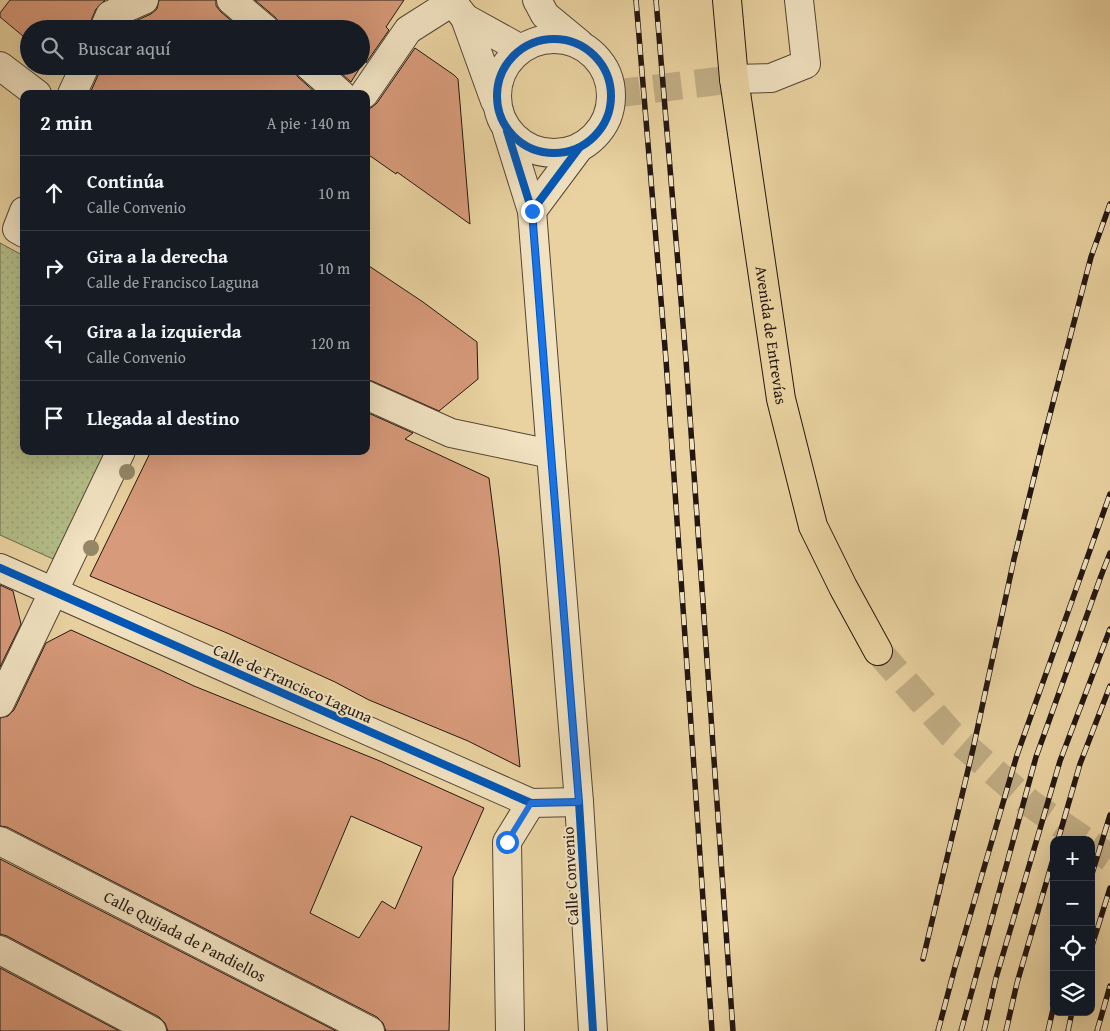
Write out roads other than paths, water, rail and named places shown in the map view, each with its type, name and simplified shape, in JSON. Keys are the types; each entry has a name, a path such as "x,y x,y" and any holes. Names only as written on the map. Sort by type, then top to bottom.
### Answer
{"main road":[{"name":"Avenida de Entrevías","path":"726,0 734,79 781,399 813,526 843,587 878,650"}],"street":[{"path":"108,20 110,15 144,0"},
{"path":"231,0 254,20"},
{"path":"526,0 526,46"},
{"path":"456,7 500,119 522,144 540,152 560,154 579,148 593,139 604,126 610,110 612,94 608,76 600,61 546,15 537,0"},
{"path":"734,79 771,78 806,64 799,0"},
{"path":"456,7 526,46"},
{"path":"367,90 408,30 456,7"},
{"path":"496,105 501,73 509,59 526,46 549,39 569,40 586,49"},
{"path":"0,66 32,90"},
{"path":"74,90 82,75"},
{"path":"319,75 336,90"},
{"name":"Calle Convenio","path":"508,130 532,211 579,802 592,1031"},
{"path":"532,211 579,148"},
{"path":"370,397 451,433 551,454"},
{"path":"0,703 119,455"},
{"name":"Calle de Francisco Laguna","path":"0,568 531,803 579,802"},
{"path":"510,1031 507,842 531,803"},
{"name":"Calle Quijada de Pandiellos","path":"0,841 370,1031"},
{"path":"0,950 152,1031"}],"tunnel":[{"path":"612,94 734,79"},
{"path":"878,651 951,734 1031,804 1078,836"},
{"path":"1095,848 1110,858"}],"railway":[{"path":"636,0 666,360 712,1031"},
{"path":"656,0 686,360 733,1031"},
{"path":"923,959 973,749 1014,559 1042,445 1091,257 1110,204"},
{"path":"938,1031 1017,755 1110,494"},
{"path":"961,1031 1036,757 1110,553"},
{"path":"984,1031 996,978 1060,761 1110,629"},
{"path":"1059,836 1080,764 1110,686"},
{"path":"1095,864 1110,815"},
{"path":"1006,1031 1017,983 1050,870"},
{"path":"1095,936 1110,888"},
{"path":"1097,1031 1110,986"},
{"path":"1048,1031 1051,1016"},
{"path":"1068,1031 1071,1016"}]}
